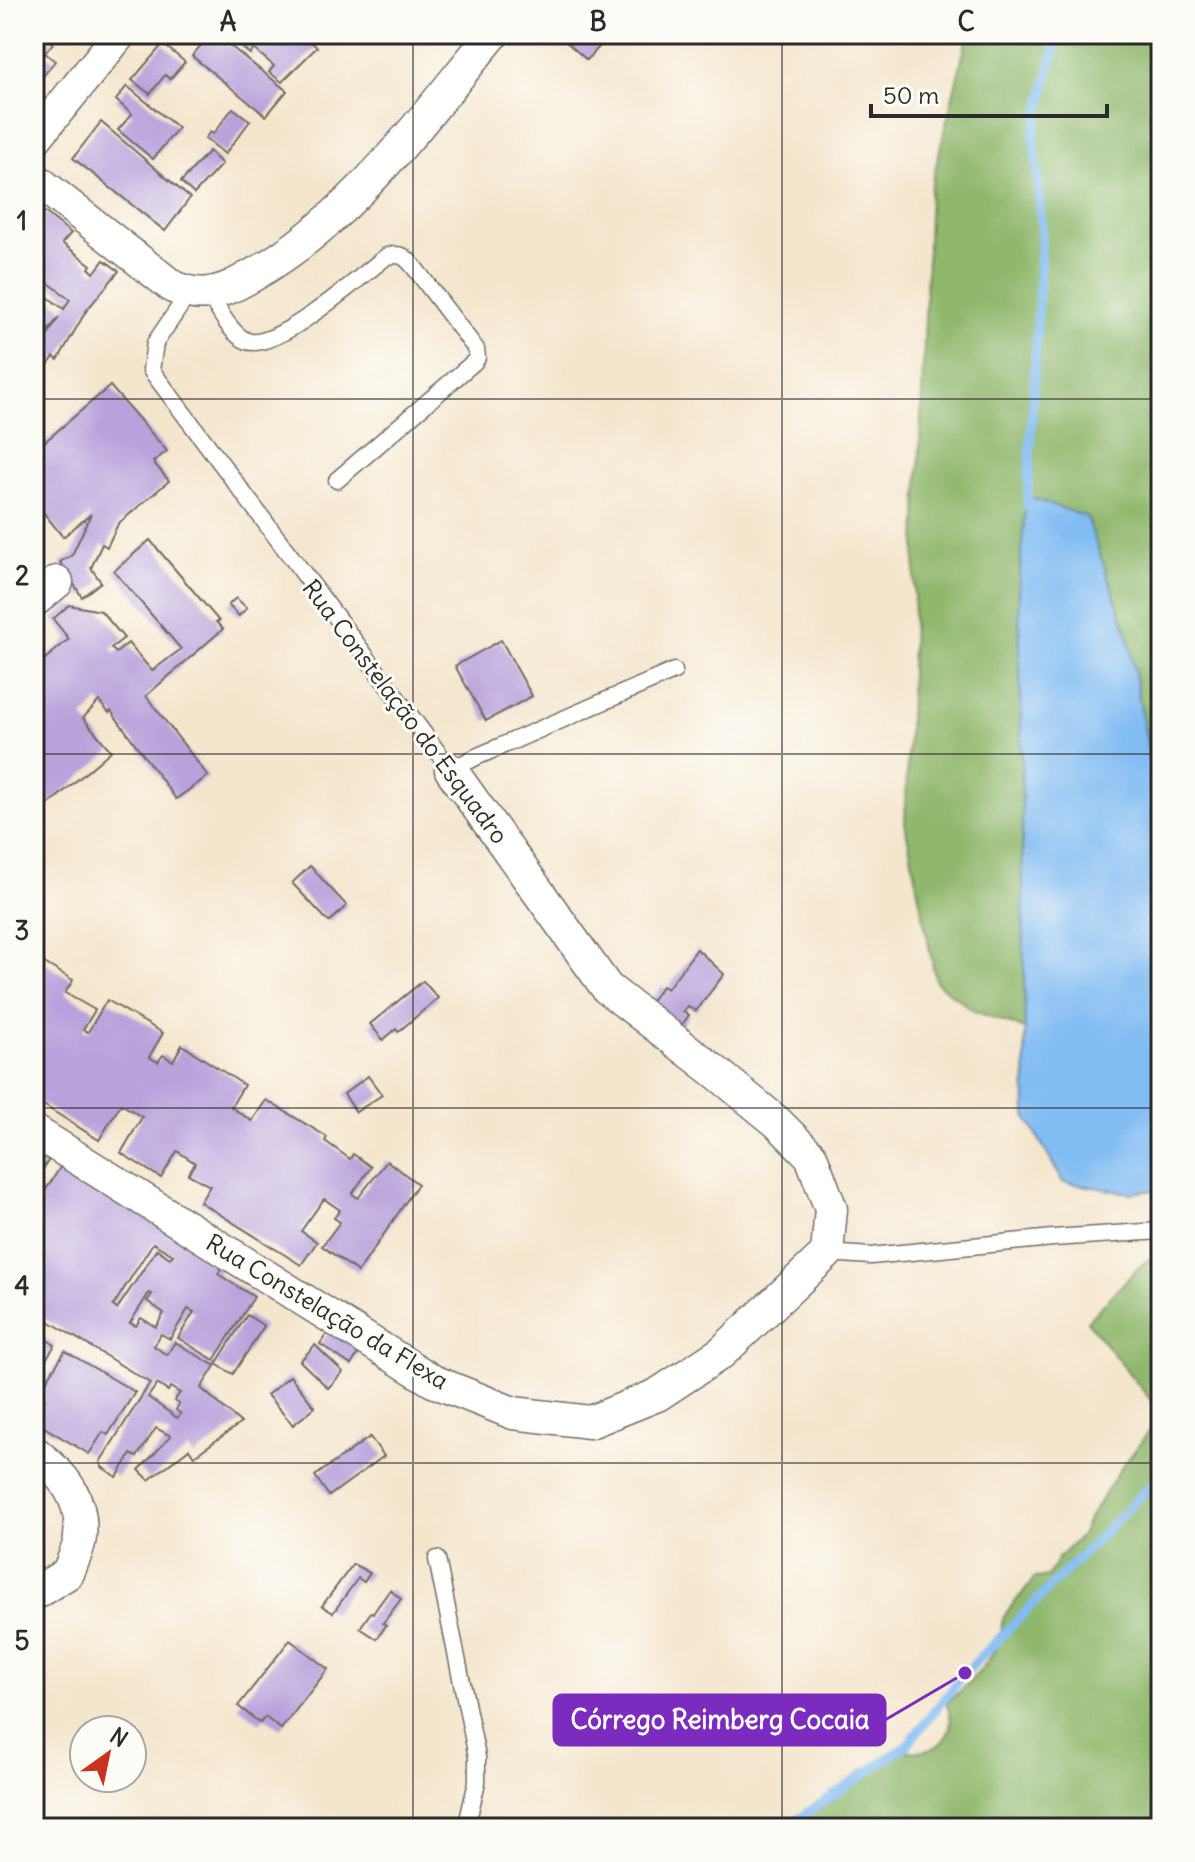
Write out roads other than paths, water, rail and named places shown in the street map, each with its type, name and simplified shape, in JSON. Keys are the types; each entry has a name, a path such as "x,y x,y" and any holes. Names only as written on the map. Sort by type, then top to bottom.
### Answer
{"street":[{"path":"34,140 120,34"},
{"path":"34,178 159,278 199,293 229,288 287,255 363,188 493,34"},
{"name":"Rua Constelação do Esquadro","path":"451,770 607,988 777,1122 811,1156 831,1209 827,1253"},
{"name":"Rua Constelação da Flexa","path":"34,1131 433,1381 513,1413 590,1422 657,1395 721,1353 827,1253"},
{"path":"34,1452 57,1469 76,1495 80,1537 68,1573 34,1594"}],"lane":[{"path":"199,293 235,333 248,342 258,342 290,331 387,256 398,254 406,257 476,349 474,362 337,480"},
{"name":"Rua Constelação do Esquadro","path":"199,293 155,343 151,370 451,770"},
{"path":"451,770 674,671"},
{"path":"827,1253 871,1256 1039,1239 1161,1231"},
{"path":"437,1559 477,1757 477,1782 466,1828"}],"water":[{"path":"1026,496 1087,517 1128,635 1161,824 1161,1189 1130,1193 1063,1182 1026,1116 1019,583"}],"waterway":[{"path":"1027,507 1042,234 1034,134 1058,34"},
{"path":"785,1828 906,1746 965,1673 1161,1475"}],"place":[{"name":"Córrego Reimberg Cocaia","path":"965,1673"}]}
